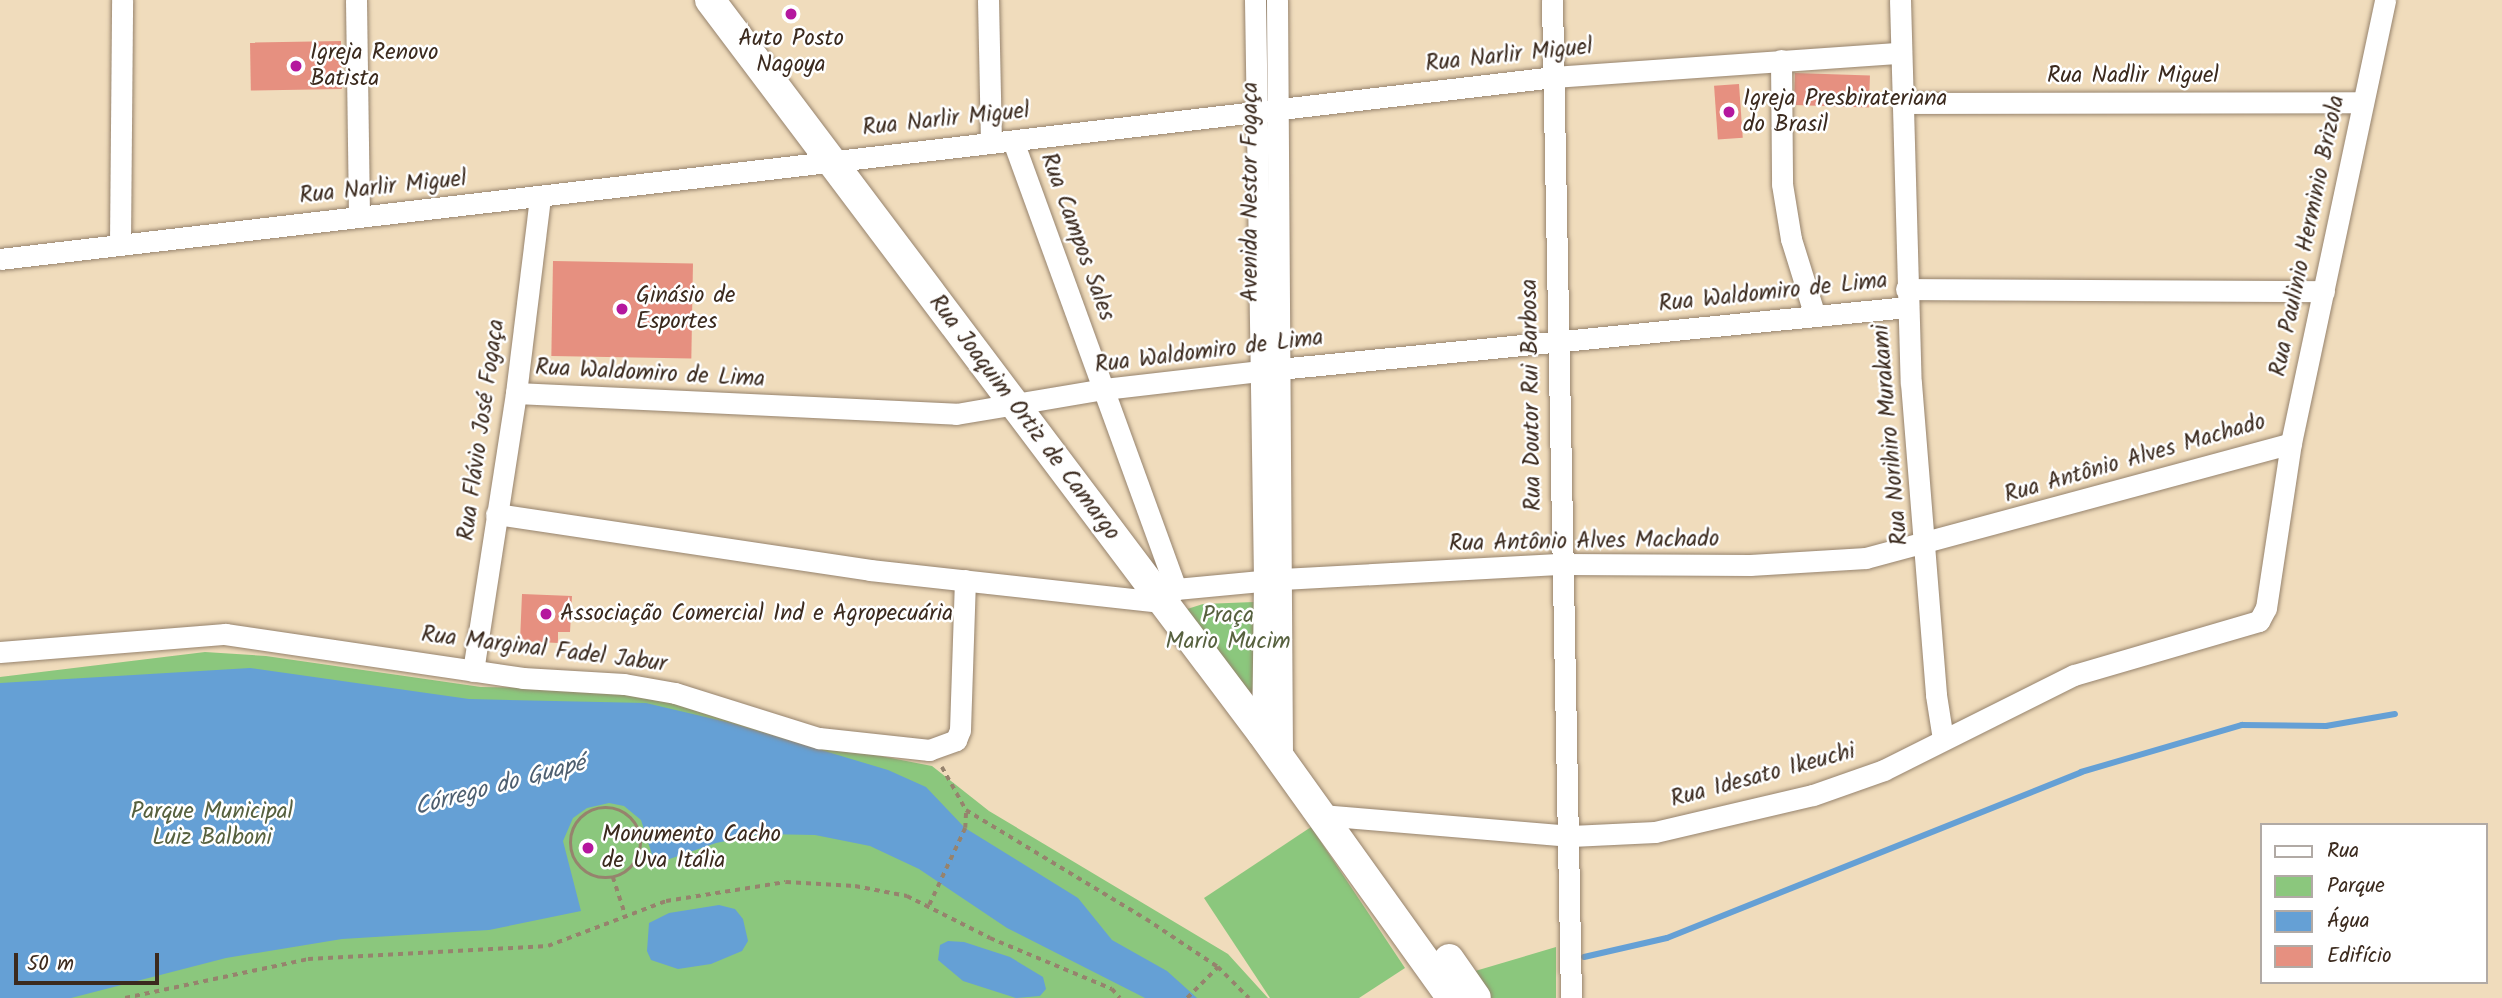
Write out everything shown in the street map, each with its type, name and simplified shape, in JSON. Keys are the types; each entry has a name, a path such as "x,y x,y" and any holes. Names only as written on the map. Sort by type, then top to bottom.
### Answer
{"main road":[{"name":"Rua Joaquim Ortiz de Camargo","path":"710,0 1014,406 1168,595 1262,733 1452,998"},
{"name":"Rua Joaquim Ortiz de Camargo","path":"1329,826 1394,881 1476,998"}],"street":[{"path":"120,243 122,0"},
{"path":"356,0 359,218"},
{"path":"988,0 991,141"},
{"name":"Avenida Nestor Fogaça","path":"1255,0 1266,110 1273,580 1282,761"},
{"name":"Avenida Nestor Fogaça","path":"1266,110 1277,0"},
{"name":"Rua Doutor Rui Barbosa","path":"1552,0 1557,342 1571,836 1571,998"},
{"name":"Rua Norihiro Murakami","path":"1900,0 1907,298 1927,545 1929,619 1943,739"},
{"name":"Rua Paulinio Herminio Brizola","path":"2266,608 2291,443 2385,0"},
{"name":"Rua Narlir Miguel","path":"0,259 120,243 540,197 830,158 1013,141 1553,77 1900,53"},
{"path":"1781,60 1782,184 1791,239 1814,313"},
{"name":"Rua Nadlir Miguel","path":"1902,103 2364,102"},
{"name":"Rua Campos Sales","path":"1013,141 1104,389 1168,595"},
{"name":"Rua Flávio José Fogaça","path":"472,671 516,393 540,197"},
{"name":"Rua Waldomiro de Lima","path":"516,393 891,414 956,414 1104,389 1814,313 1907,298 2324,291"},
{"name":"Rua Antônio Alves Machado","path":"496,514 870,570 1168,595 1273,580 1563,564 1810,564 1866,558 1927,545 2291,443"},
{"path":"929,750 956,740 960,730 965,580"},
{"name":"Avenida Nestor Fogaça","path":"1262,733 1273,580"},
{"name":"Rua Idesato Ikeuchi","path":"1329,826 1571,836 1655,832 1802,798 1884,770 2074,674 2120,658 2247,627 2259,621 2266,608"},
{"name":"Rua Marginal Fadel Jabur","path":"0,652 225,634 472,671 675,693 819,738 929,750"}],"path":[{"path":"929,750 953,780 966,810 965,828 929,905"},
{"path":"593,810 617,810 636,824 640,835 638,859 613,877 589,874 574,858 571,846 576,825 593,810"},
{"path":"966,810 1218,967 1249,998"},
{"path":"613,877 625,914"},
{"path":"125,998 308,958 548,947 625,914 714,890 786,883 855,886 929,905 990,938 1112,989 1120,998"},
{"path":"1187,998 1218,967"}],"green space":[{"name":"Praça Mario Mucim","path":"1254,602 1255,686 1251,701 1181,611 1203,604"},
{"name":"Parque Municipal Luiz Balboni","path":"205,652 266,656 481,687 606,689 655,696 824,745 932,766 989,811 1228,954 1268,998 0,998 0,677"},
{"path":"1311,827 1405,968 1359,998 1270,998 1204,898"},
{"path":"1556,947 1556,998 1482,998 1465,974"}],"water":[{"name":"Parque Municipal Luiz Balboni","path":"250,668 469,699 646,703 731,723 888,770 926,787 965,828 1078,898 1112,940 1167,971 1197,998 1145,998 1007,928 919,869 870,846 815,835 761,834 716,843 655,864 641,820 624,806 609,803 587,808 573,818 563,841 581,911 489,930 342,939 226,958 71,998 0,998 0,683"},
{"path":"719,905 735,909 743,919 748,941 742,951 711,964 678,969 651,960 647,951 649,923 669,913"},
{"path":"948,941 964,942 1010,957 1043,977 1046,989 1040,996 1016,998 963,981 938,960 940,945"}],"building":[{"name":"Igreja Renovo Batista","path":"341,41 342,89 251,91 250,43"},
{"path":"1795,73 1870,76 1869,108 1794,105"},
{"name":"Igreja Presbirateriana do Brasil","path":"1739,84 1743,138 1718,140 1714,86"},
{"name":"Ginásio de Esportes","path":"553,261 693,263 691,358 551,356"},
{"name":"Associação Comercial Ind e Agropecuária","path":"522,594 572,596 570,632 558,632 558,643 520,641"}],"waterway":[{"path":"1584,957 1667,938 2081,772 2242,725 2326,726 2395,714"}],"place":[{"name":"Auto Posto Nagoya","path":"791,14"},
{"name":"Igreja Renovo Batista","path":"296,66"},
{"name":"Igreja Presbirateriana do Brasil","path":"1729,112"},
{"name":"Ginásio de Esportes","path":"622,309"},
{"name":"Associação Comercial Ind e Agropecuária","path":"546,614"},
{"name":"Monumento Cacho de Uva Itália","path":"588,848"}],"water label":[{"name":"Córrego do Guapé","path":"500,786"}]}
